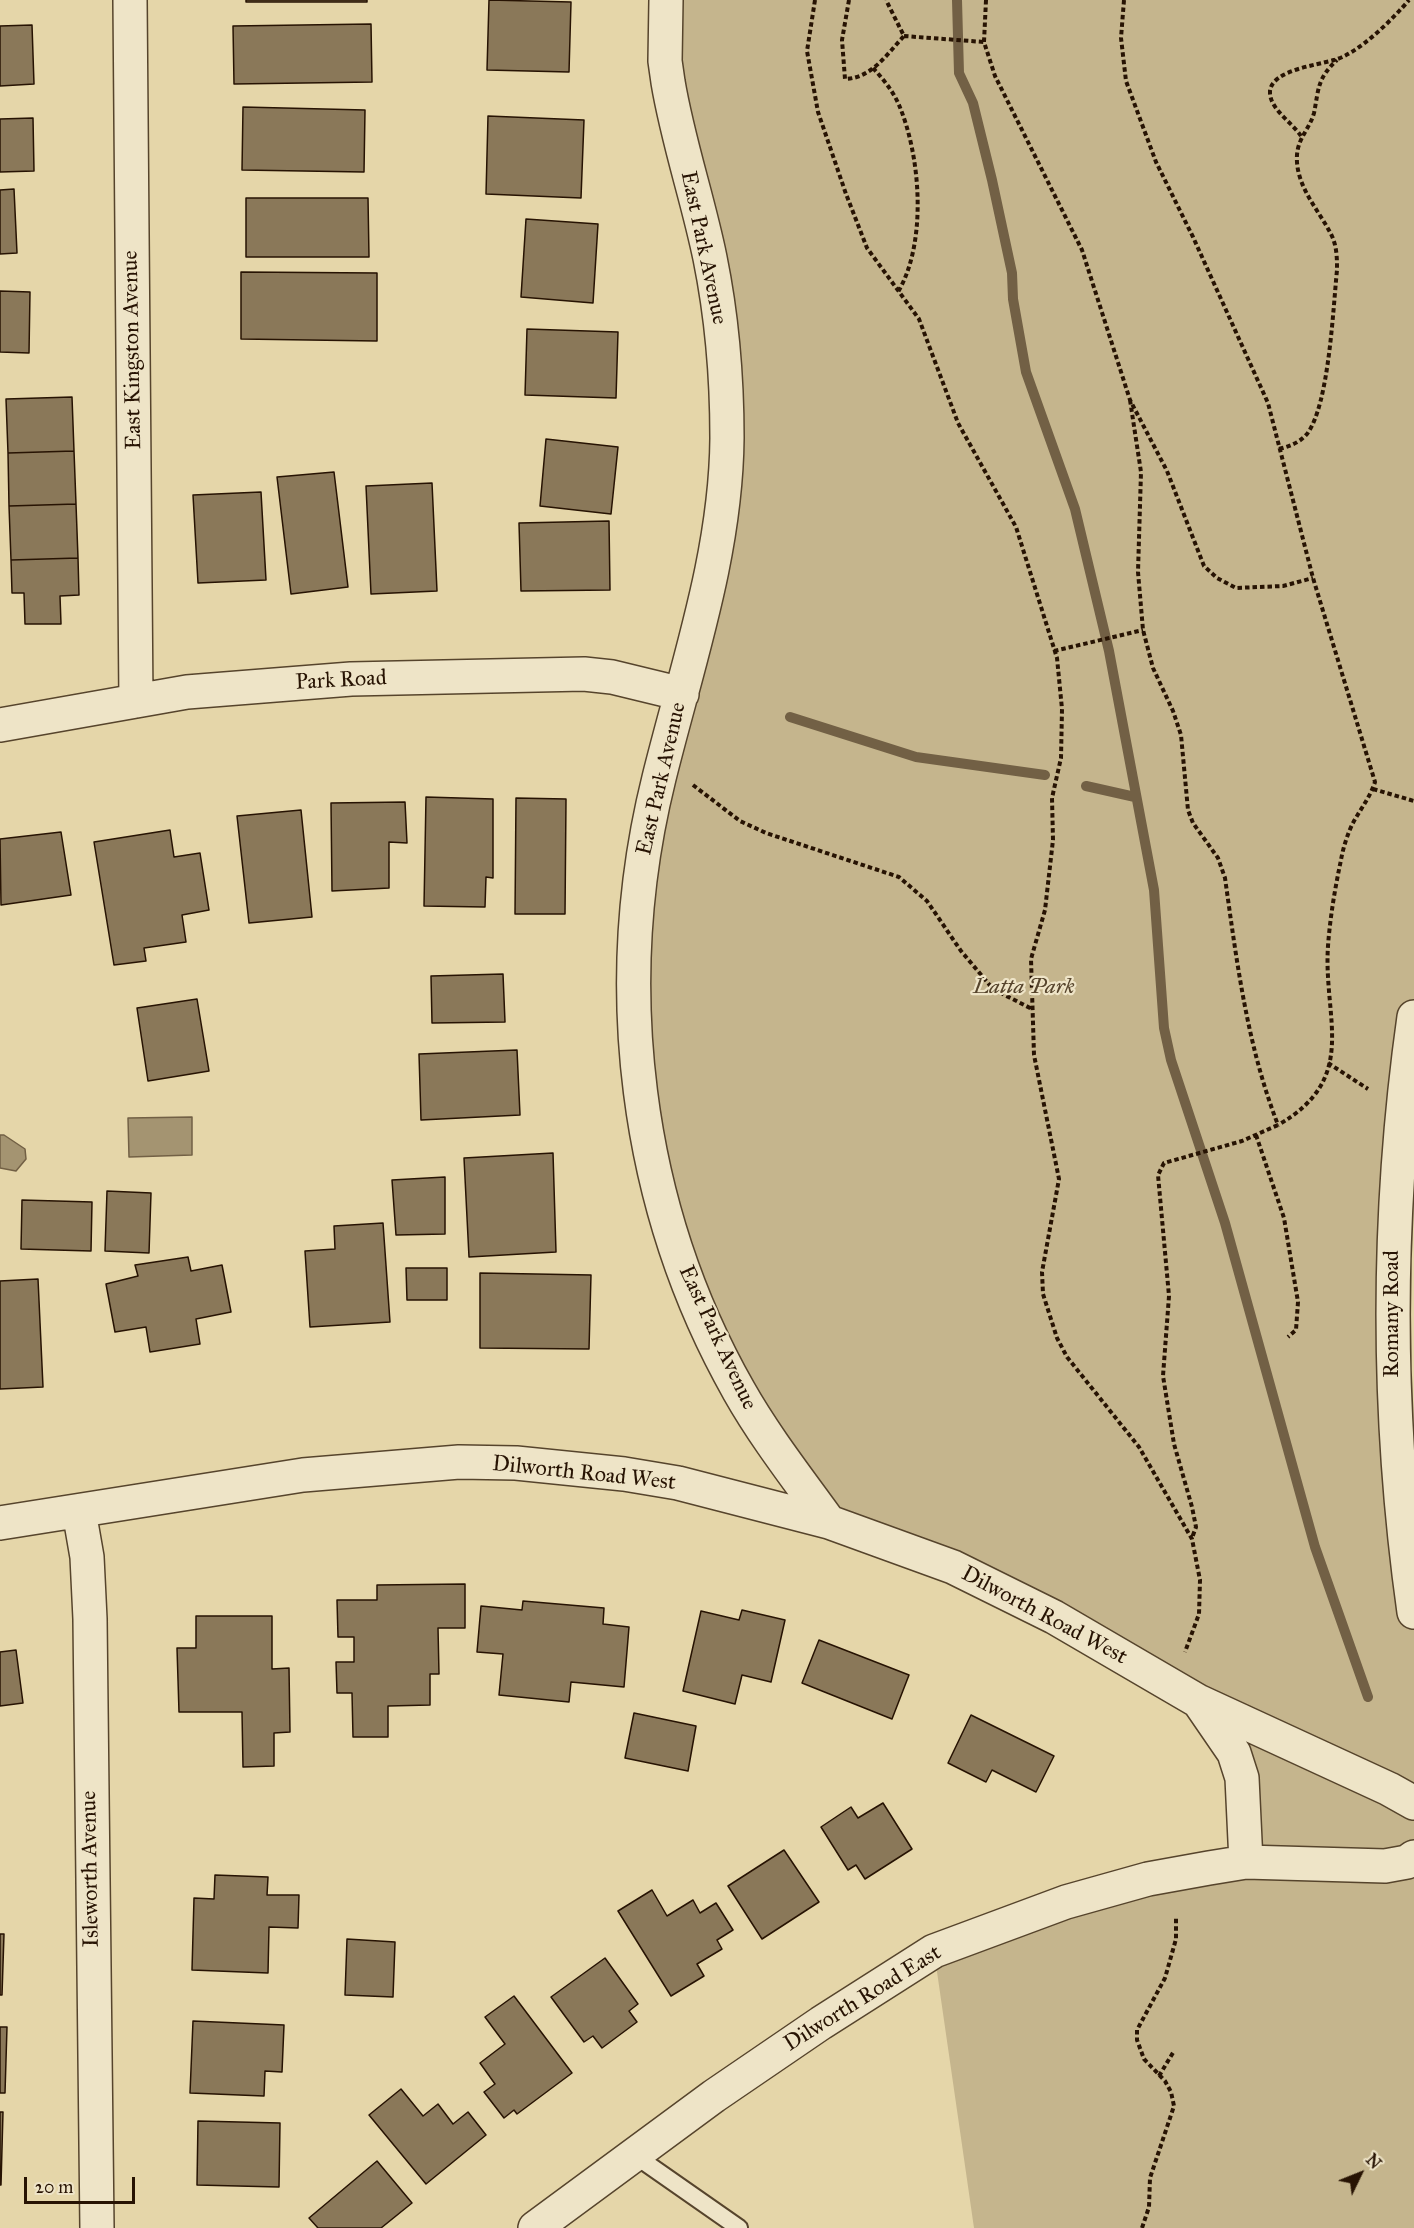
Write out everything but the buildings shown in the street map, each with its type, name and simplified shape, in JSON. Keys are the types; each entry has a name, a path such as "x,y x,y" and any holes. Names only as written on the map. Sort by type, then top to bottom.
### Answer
{"street":[{"name":"East Kingston Avenue","path":"130,0 136,700"},
{"name":"East Park Avenue","path":"666,0 666,72 716,291 727,407 724,474 715,561 659,777 636,898 632,990 639,1082 654,1172 680,1261 697,1305 737,1388 760,1428 829,1522"},
{"name":"Park Road","path":"0,725 188,692 351,679 584,674 612,677 682,694"},
{"name":"Romany Road","path":"1414,1017 1393,1406 1414,1612"},
{"name":"Dilworth Road West","path":"0,1523 303,1475 459,1462 516,1463 624,1474 719,1492 829,1522 953,1567 1054,1617 1198,1701 1389,1788 1414,1803"},
{"name":"Isleworth Avenue","path":"79,1512 87,1557 90,1619 97,2228"},
{"name":"Dilworth Road West","path":"1198,1701 1234,1753 1242,1778 1246,1862"},
{"name":"Dilworth Road East","path":"534,2228 633,2154 821,2023 934,1951 1017,1918 1148,1879 1246,1862 1385,1866 1407,1862 1414,1857"}],"lane":[{"path":"633,2154 739,2228"}],"path":[{"path":"816,0 807,51 818,111 867,248 919,319 958,423 1016,527 1054,651 1062,709 1061,758 1052,798 1053,840 1046,910 1031,959 1034,1055 1059,1179 1042,1272 1043,1294 1050,1318 1067,1357 1139,1447 1192,1539 1200,1580 1199,1614 1181,1659"},
{"path":"849,0 842,40 845,79 856,78 873,68 904,36 984,42"},
{"path":"886,0 904,36"},
{"path":"986,0 984,42 995,76 1082,250 1130,400 1167,471 1204,566 1217,578 1236,588 1283,586 1313,578"},
{"path":"1124,0 1121,38 1126,81 1156,162 1193,237 1268,403 1313,578 1371,761 1375,782 1371,796 1353,823 1341,859 1328,947 1333,1048 1323,1080 1301,1112 1242,1141 1164,1163 1158,1175 1169,1296 1163,1376 1174,1444 1196,1527 1192,1539"},
{"path":"1279,449 1300,441 1308,432 1316,414 1322,390 1337,270 1336,250 1331,235 1308,196 1300,177 1296,159 1301,136 1314,114 1318,83 1337,60 1378,32 1409,0"},
{"path":"1301,136 1275,108 1270,93 1272,84 1301,68 1337,60"},
{"path":"873,68 898,103 912,150 918,230 911,265 898,292"},
{"path":"1130,400 1140,472 1138,572 1143,630 1154,668 1181,735 1188,810 1193,823 1218,858 1225,878 1245,1016 1261,1081 1278,1125"},
{"path":"1054,651 1143,630"},
{"path":"684,781 701,789 740,821 766,833 899,877 927,901 961,951 993,989 1032,1009"},
{"path":"1373,789 1414,801"},
{"path":"1329,1063 1376,1093"},
{"path":"1256,1135 1284,1218 1292,1268 1298,1320 1296,1330 1288,1337"},
{"path":"1142,2228 1149,2207 1150,2178 1174,2106 1171,2092 1144,2059 1137,2040 1137,2030 1165,1978 1176,1939 1176,1917"},
{"path":"1159,2076 1174,2051"}],"green space":[{"name":"Latta Park","path":"666,0 1414,0 1414,1017 1404,1091 1414,1612 1414,2228 974,2228 934,1951 1246,1862 1244,1806 1198,1701 829,1522 697,1305 632,990 727,439"}],"shaded area":[{"path":"192,1117 192,1155 129,1157 128,1118"},
{"path":"0,1135 4,1135 25,1149 26,1159 16,1171 0,1168"}],"waterway":[{"path":"957,0 959,73 973,103 992,180 1012,273 1013,299 1026,372 1075,509 1109,651 1154,890 1164,1028 1171,1060 1225,1223 1315,1547 1368,1697"},
{"path":"790,717 916,757 1045,775"},
{"path":"1086,786 1135,797"}]}
